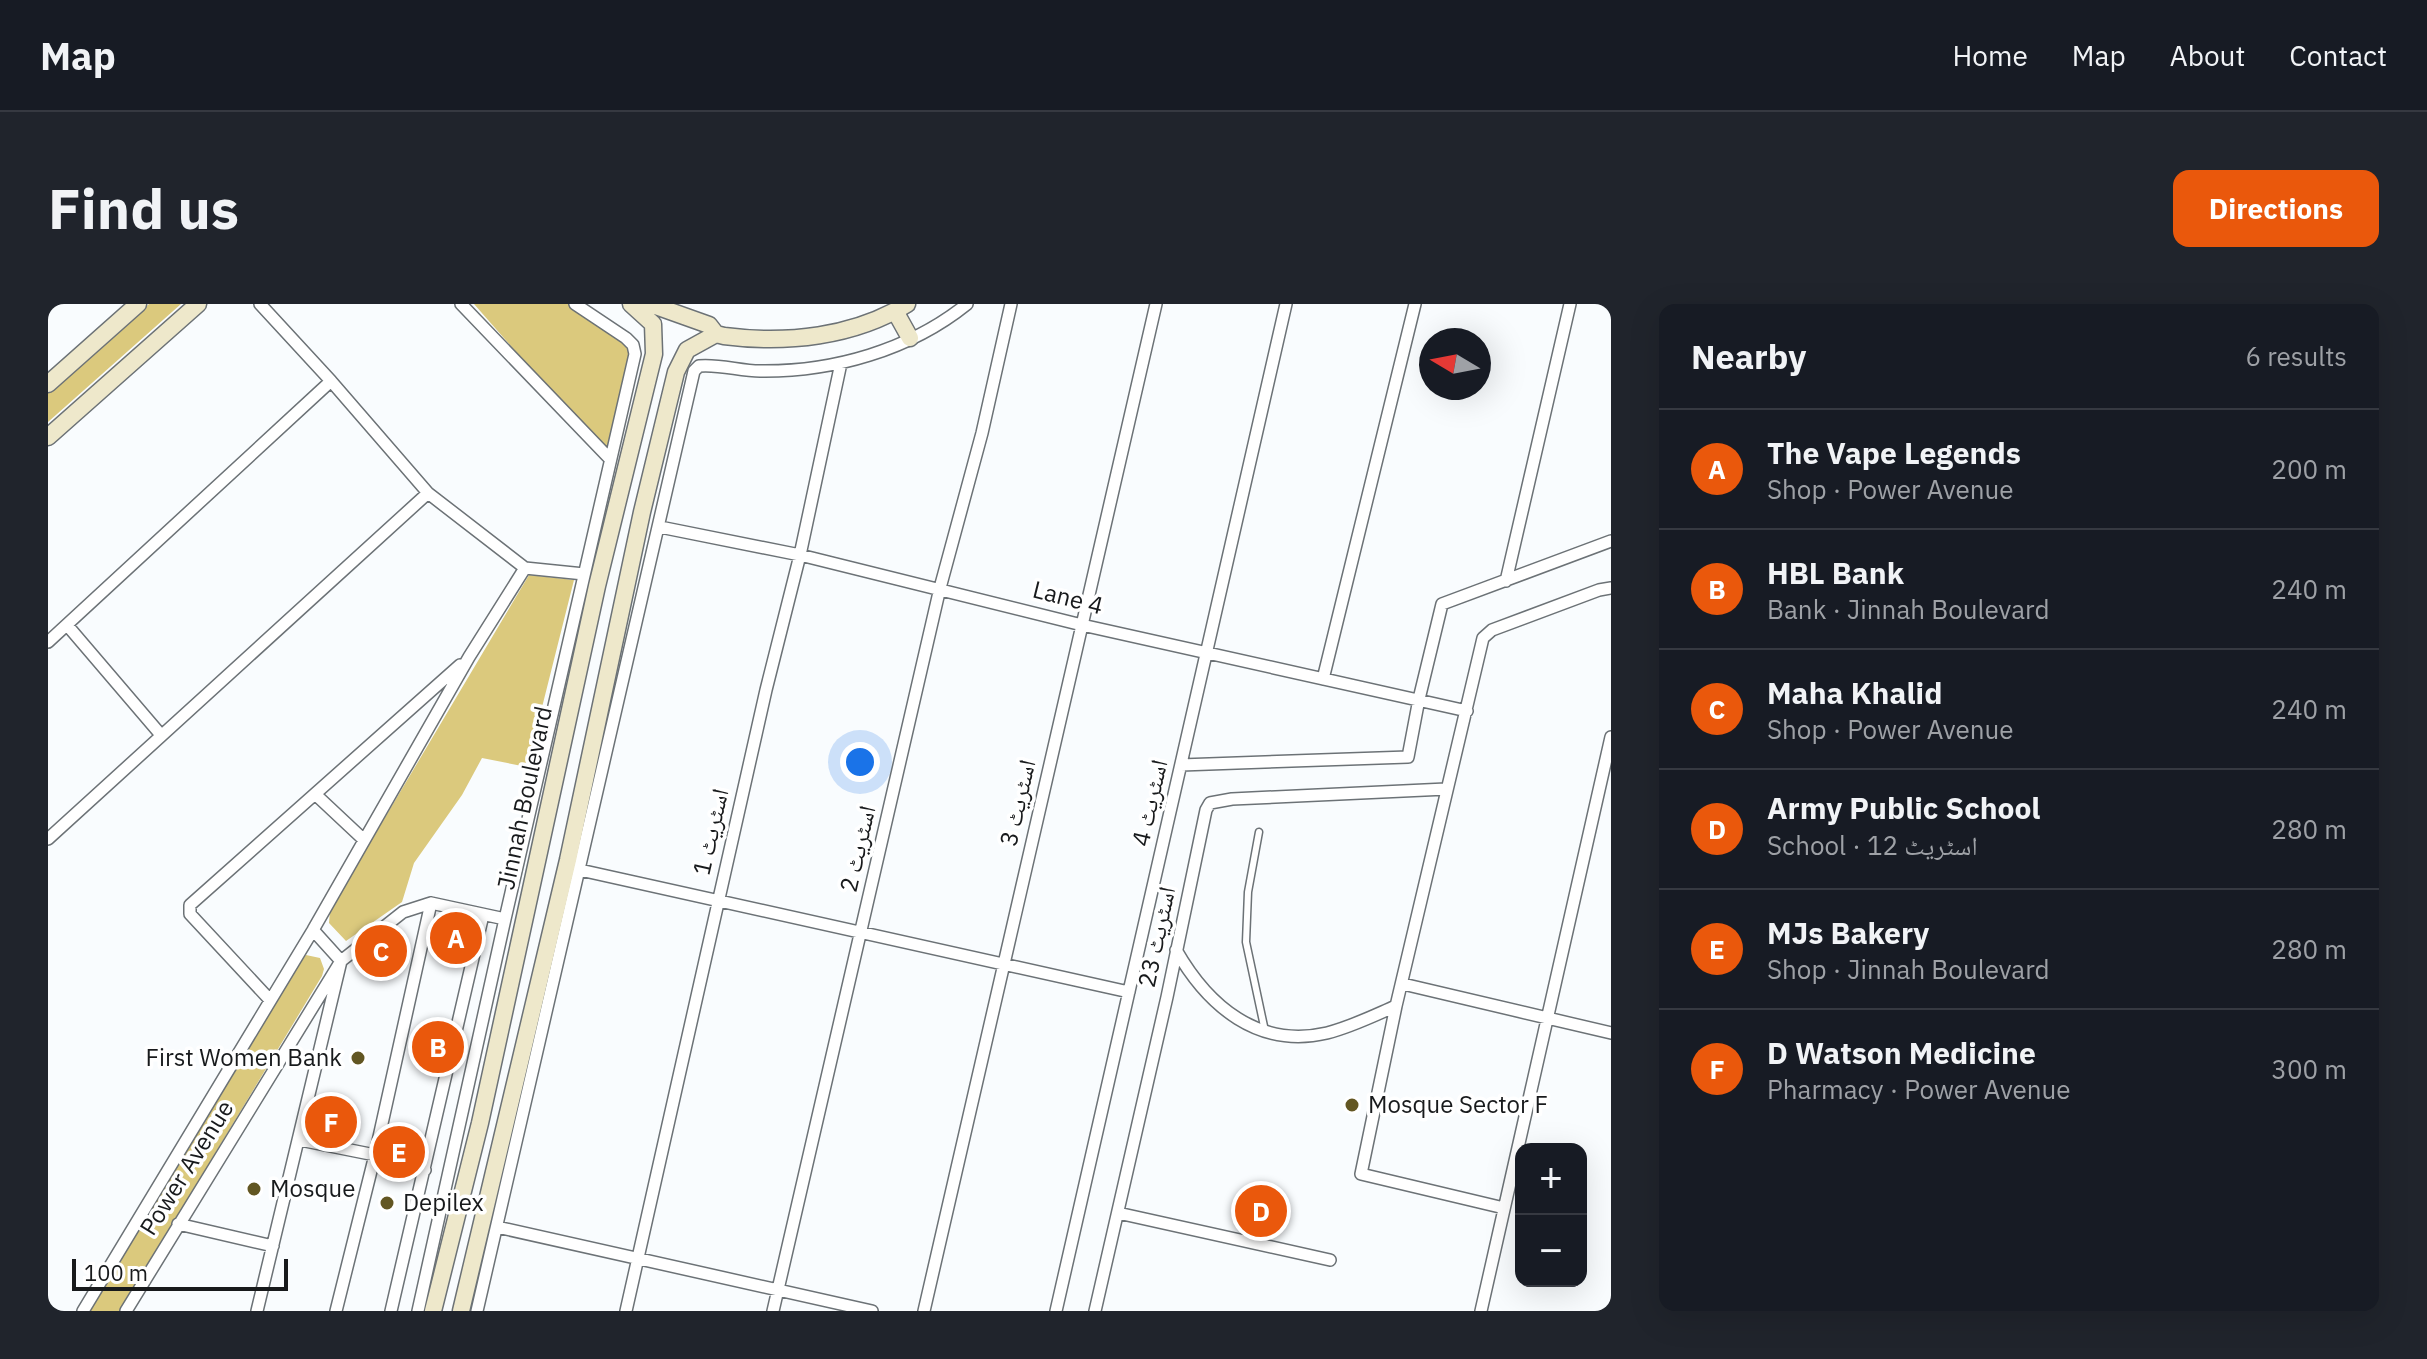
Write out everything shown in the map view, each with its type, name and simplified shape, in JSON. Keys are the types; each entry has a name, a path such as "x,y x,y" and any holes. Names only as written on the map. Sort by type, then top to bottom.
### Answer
{"street":[{"path":"48,384 138,304"},
{"path":"48,437 198,304"},
{"path":"260,304 428,493 525,568 584,574"},
{"path":"461,304 609,458"},
{"path":"418,1311 635,354 633,345 575,304"},
{"name":"Jinnah Boulevard","path":"433,1311 480,1123 597,586 654,354 653,324 631,304"},
{"path":"650,304 709,325 716,334"},
{"path":"477,1311 694,371 699,366 758,371 801,370 841,363 880,352 910,338 967,304"},
{"name":"اسٹریٹ 2","path":"773,1311 940,588 982,433 1011,304"},
{"name":"اسٹریٹ 3","path":"924,1311 1156,304"},
{"name":"اسٹریٹ 4","path":"1056,1311 1286,304"},
{"path":"1323,679 1415,304"},
{"path":"1506,581 1570,304"},
{"path":"461,1311 568,860 642,512 676,372 687,350 716,334 743,339 784,340 830,333 901,308 910,338"},
{"name":"اسٹریٹ 1","path":"626,1311 766,690 800,555 841,363"},
{"path":"48,642 331,381"},
{"path":"48,839 428,493"},
{"name":"Lane 4","path":"660,527 800,555 1082,625 1467,711"},
{"path":"1181,765 1408,757 1442,604 1611,541"},
{"path":"270,1000 190,914 190,905 469,657 525,568"},
{"path":"1504,1208 1361,1174 1396,1006 1483,638 1492,630 1611,588"},
{"path":"67,625 161,735"},
{"name":"Power Avenue","path":"83,1311 313,930 469,657"},
{"path":"1481,1311 1611,737"},
{"name":"اسٹریٹ 23","path":"1095,1311 1210,803 1446,789"},
{"path":"315,794 363,839"},
{"path":"580,870 1129,992"},
{"path":"336,1311 375,1155 431,903 505,919"},
{"name":"Power Avenue","path":"126,1311 341,961 403,912 431,903"},
{"path":"391,1311 483,915"},
{"path":"257,1311 341,961 313,930"},
{"path":"1176,950 1192,977 1223,1009 1241,1023 1265,1031 1295,1036 1325,1034 1396,1006"},
{"path":"1403,984 1611,1033"},
{"path":"300,1140 375,1155 425,1170"},
{"path":"1118,1213 1330,1260"},
{"path":"178,1224 273,1246"},
{"path":"497,1227 872,1311"}],"lane":[{"path":"1259,832 1248,892 1246,942 1265,1031"}],"shaded area":[{"path":"149,304 181,304 48,422 48,391"},
{"path":"474,304 584,304 633,345 609,458"},
{"path":"529,575 574,580 527,767 482,758 462,795 414,863 402,902 346,941 329,923 330,910"},
{"path":"306,955 320,958 324,969 322,976 120,1311 88,1311 289,977"}],"place":[{"name":"The Vape Legends","path":"456,938"},
{"name":"Maha Khalid","path":"381,951"},
{"name":"HBL Bank","path":"438,1047"},
{"name":"First Women Bank","path":"358,1058"},
{"name":"Mosque Sector F","path":"1352,1105"},
{"name":"D Watson Medicine","path":"331,1122"},
{"name":"MJs Bakery","path":"399,1152"},
{"name":"Mosque","path":"254,1189"},
{"name":"Depilex","path":"387,1203"},
{"name":"Army Public School","path":"1261,1211"}]}
